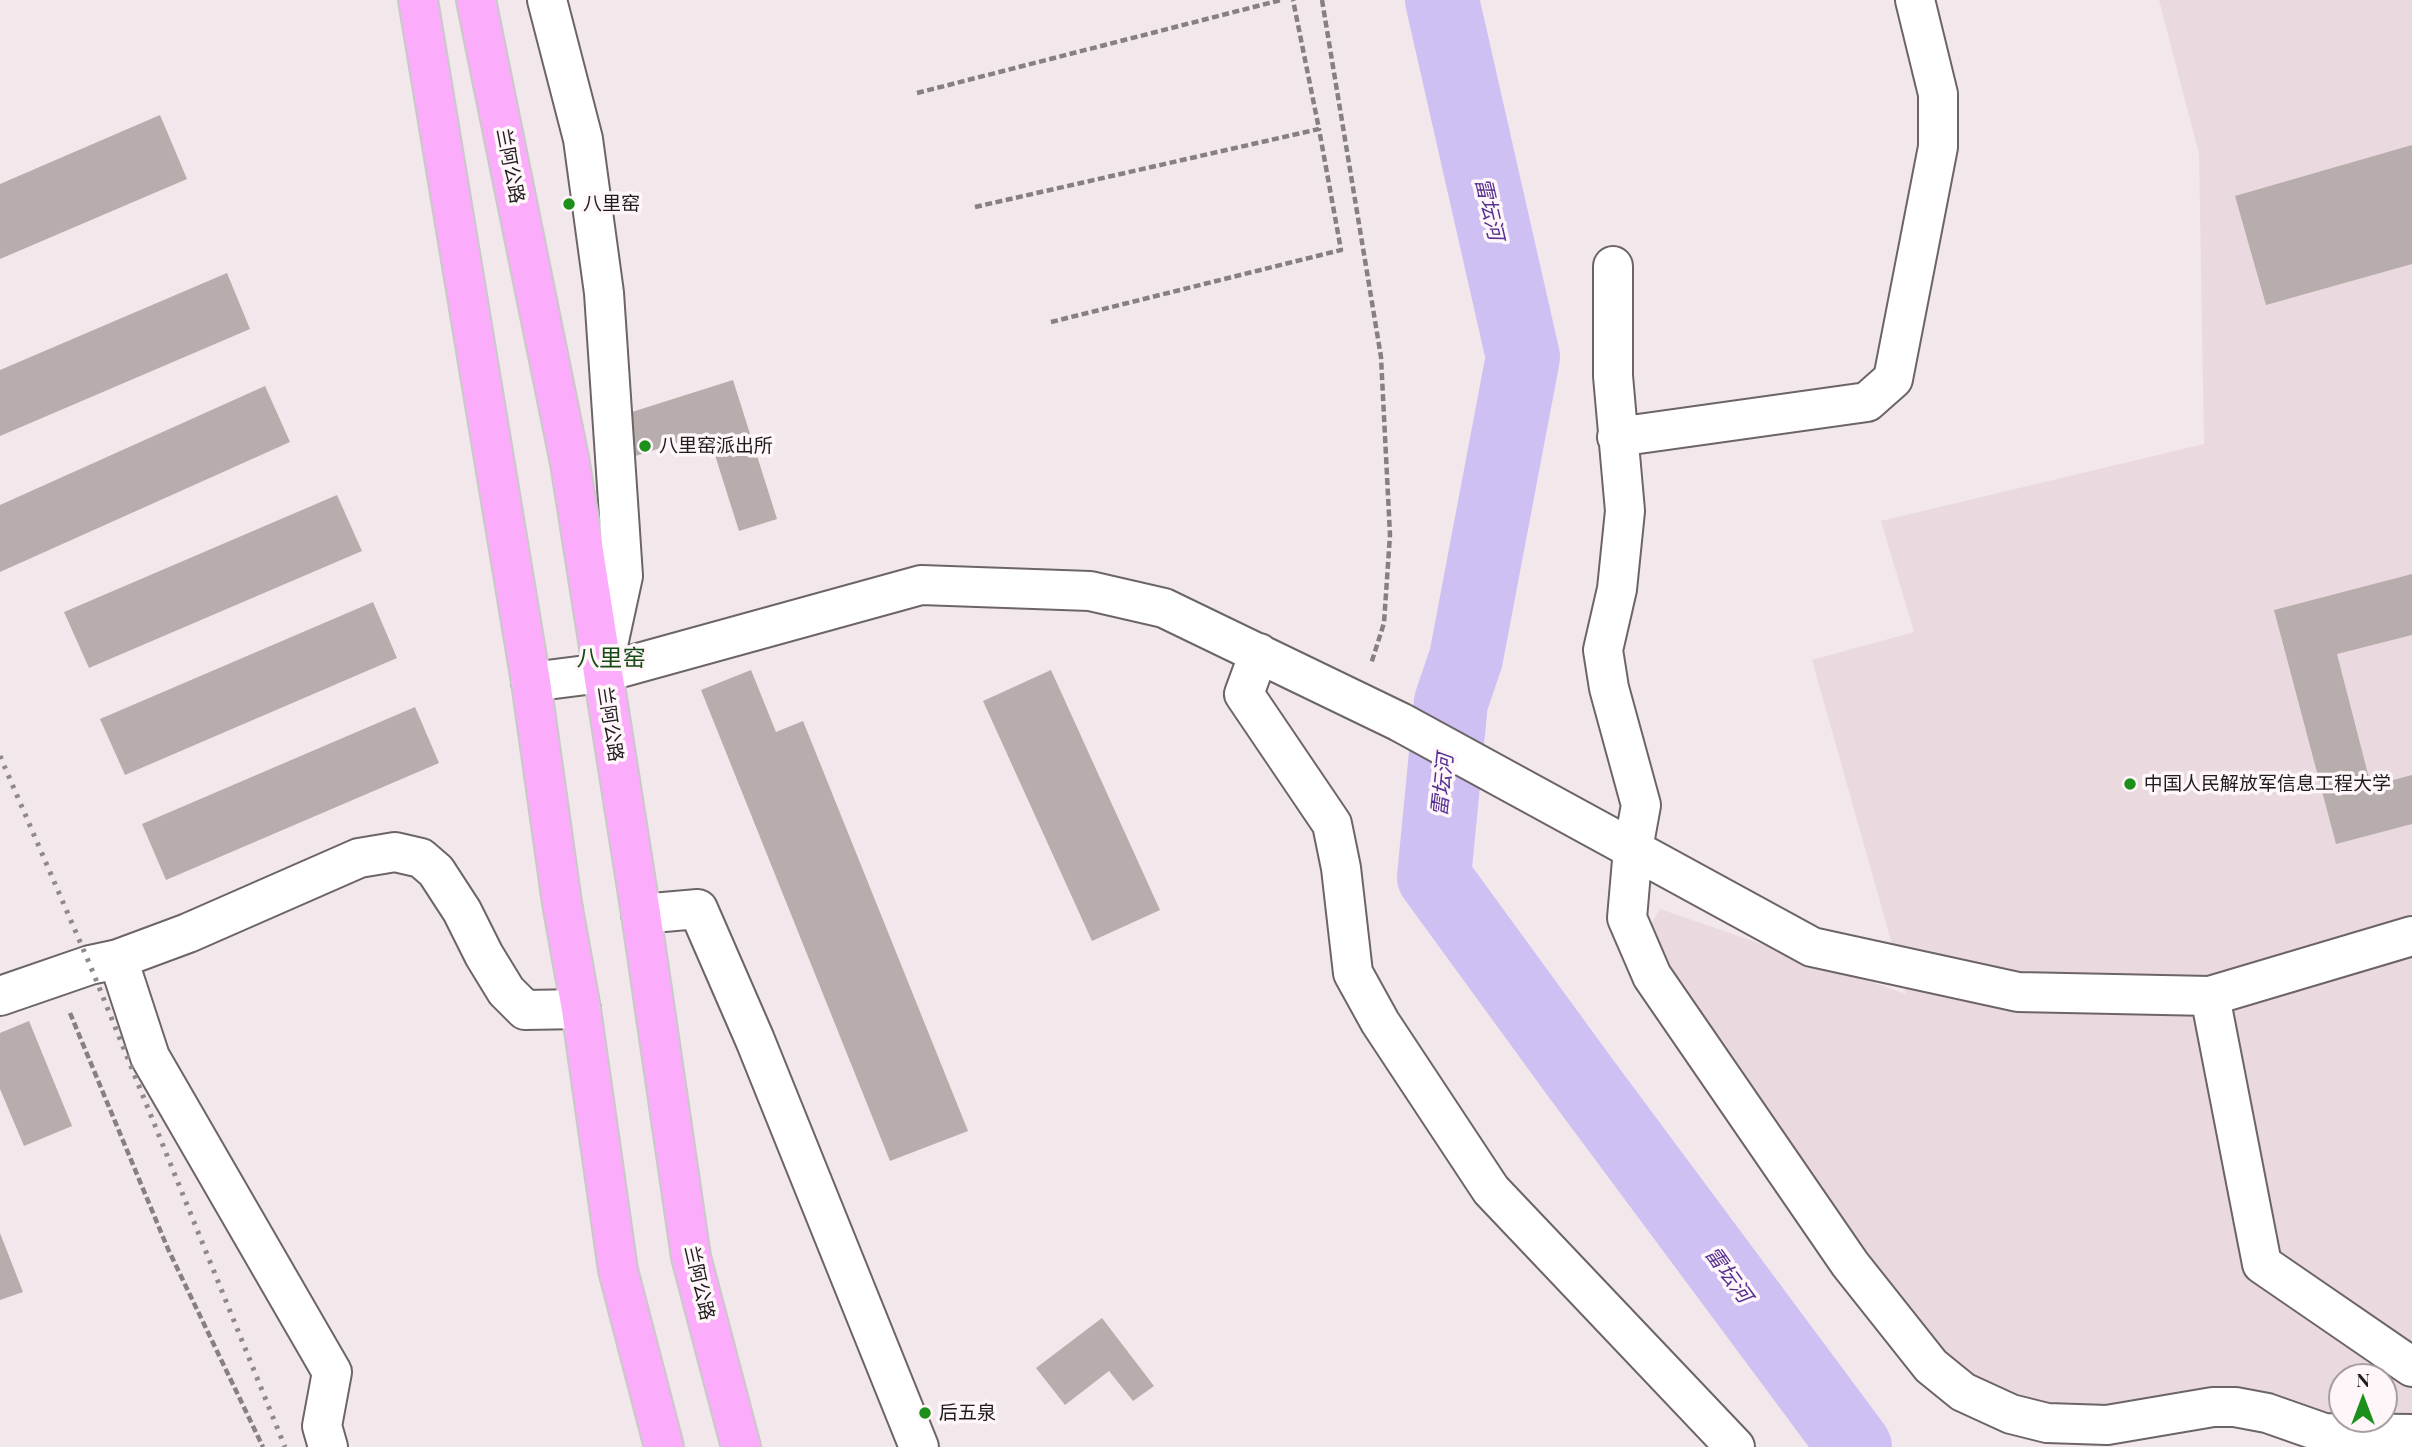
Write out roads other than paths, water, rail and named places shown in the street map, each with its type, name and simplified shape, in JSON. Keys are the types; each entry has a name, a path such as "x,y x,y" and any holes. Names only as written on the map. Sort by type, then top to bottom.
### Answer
{"highway":[{"path":"418,0 531,682 618,1270 664,1447"},
{"name":"兰阿公路","path":"476,0 570,463 641,914 691,1258 741,1447"}],"street":[{"path":"547,0 583,139 604,292 623,576 602,673"},
{"path":"1617,437 1867,402 1893,379 1938,148 1938,94 1915,0"},
{"path":"1613,266 1613,376 1625,511 1617,589 1603,650 1609,688 1641,805 1633,849 1627,918 1652,976 1850,1264 1931,1366 1964,1392 2011,1414 2047,1423 2107,1425 2214,1407 2235,1407 2267,1413 2324,1433 2412,1434"},
{"path":"531,682 602,673 921,585 1090,592 1164,608 1400,722 1812,947 2018,992 2210,996 2412,936"},
{"path":"1259,653 1244,694 1332,824 1341,868 1353,973 1380,1022 1490,1190 1735,1447"},
{"path":"0,996 188,933 359,858 395,852 421,858 436,871 462,911 484,955 506,990 525,1010 580,1009"},
{"path":"641,914 698,909 755,1040 919,1447"},
{"path":"118,958 150,1057 332,1372 322,1426 328,1447"},
{"path":"2210,996 2262,1264 2412,1367"}],"waterway":[{"name":"雷坛河","path":"1442,0 1523,357 1466,658 1451,702 1434,877 1855,1447"}],"railway":[{"path":"0,756 90,965 285,1447"}],"place":[{"name":"八里窑","path":"569,204"},
{"name":"八里窑派出所","path":"645,446"},
{"name":"中国人民解放军信息工程大学","path":"2130,784"},
{"name":"后五泉","path":"925,1413"}],"district":[{"name":"八里窑","path":"611,659"}]}
